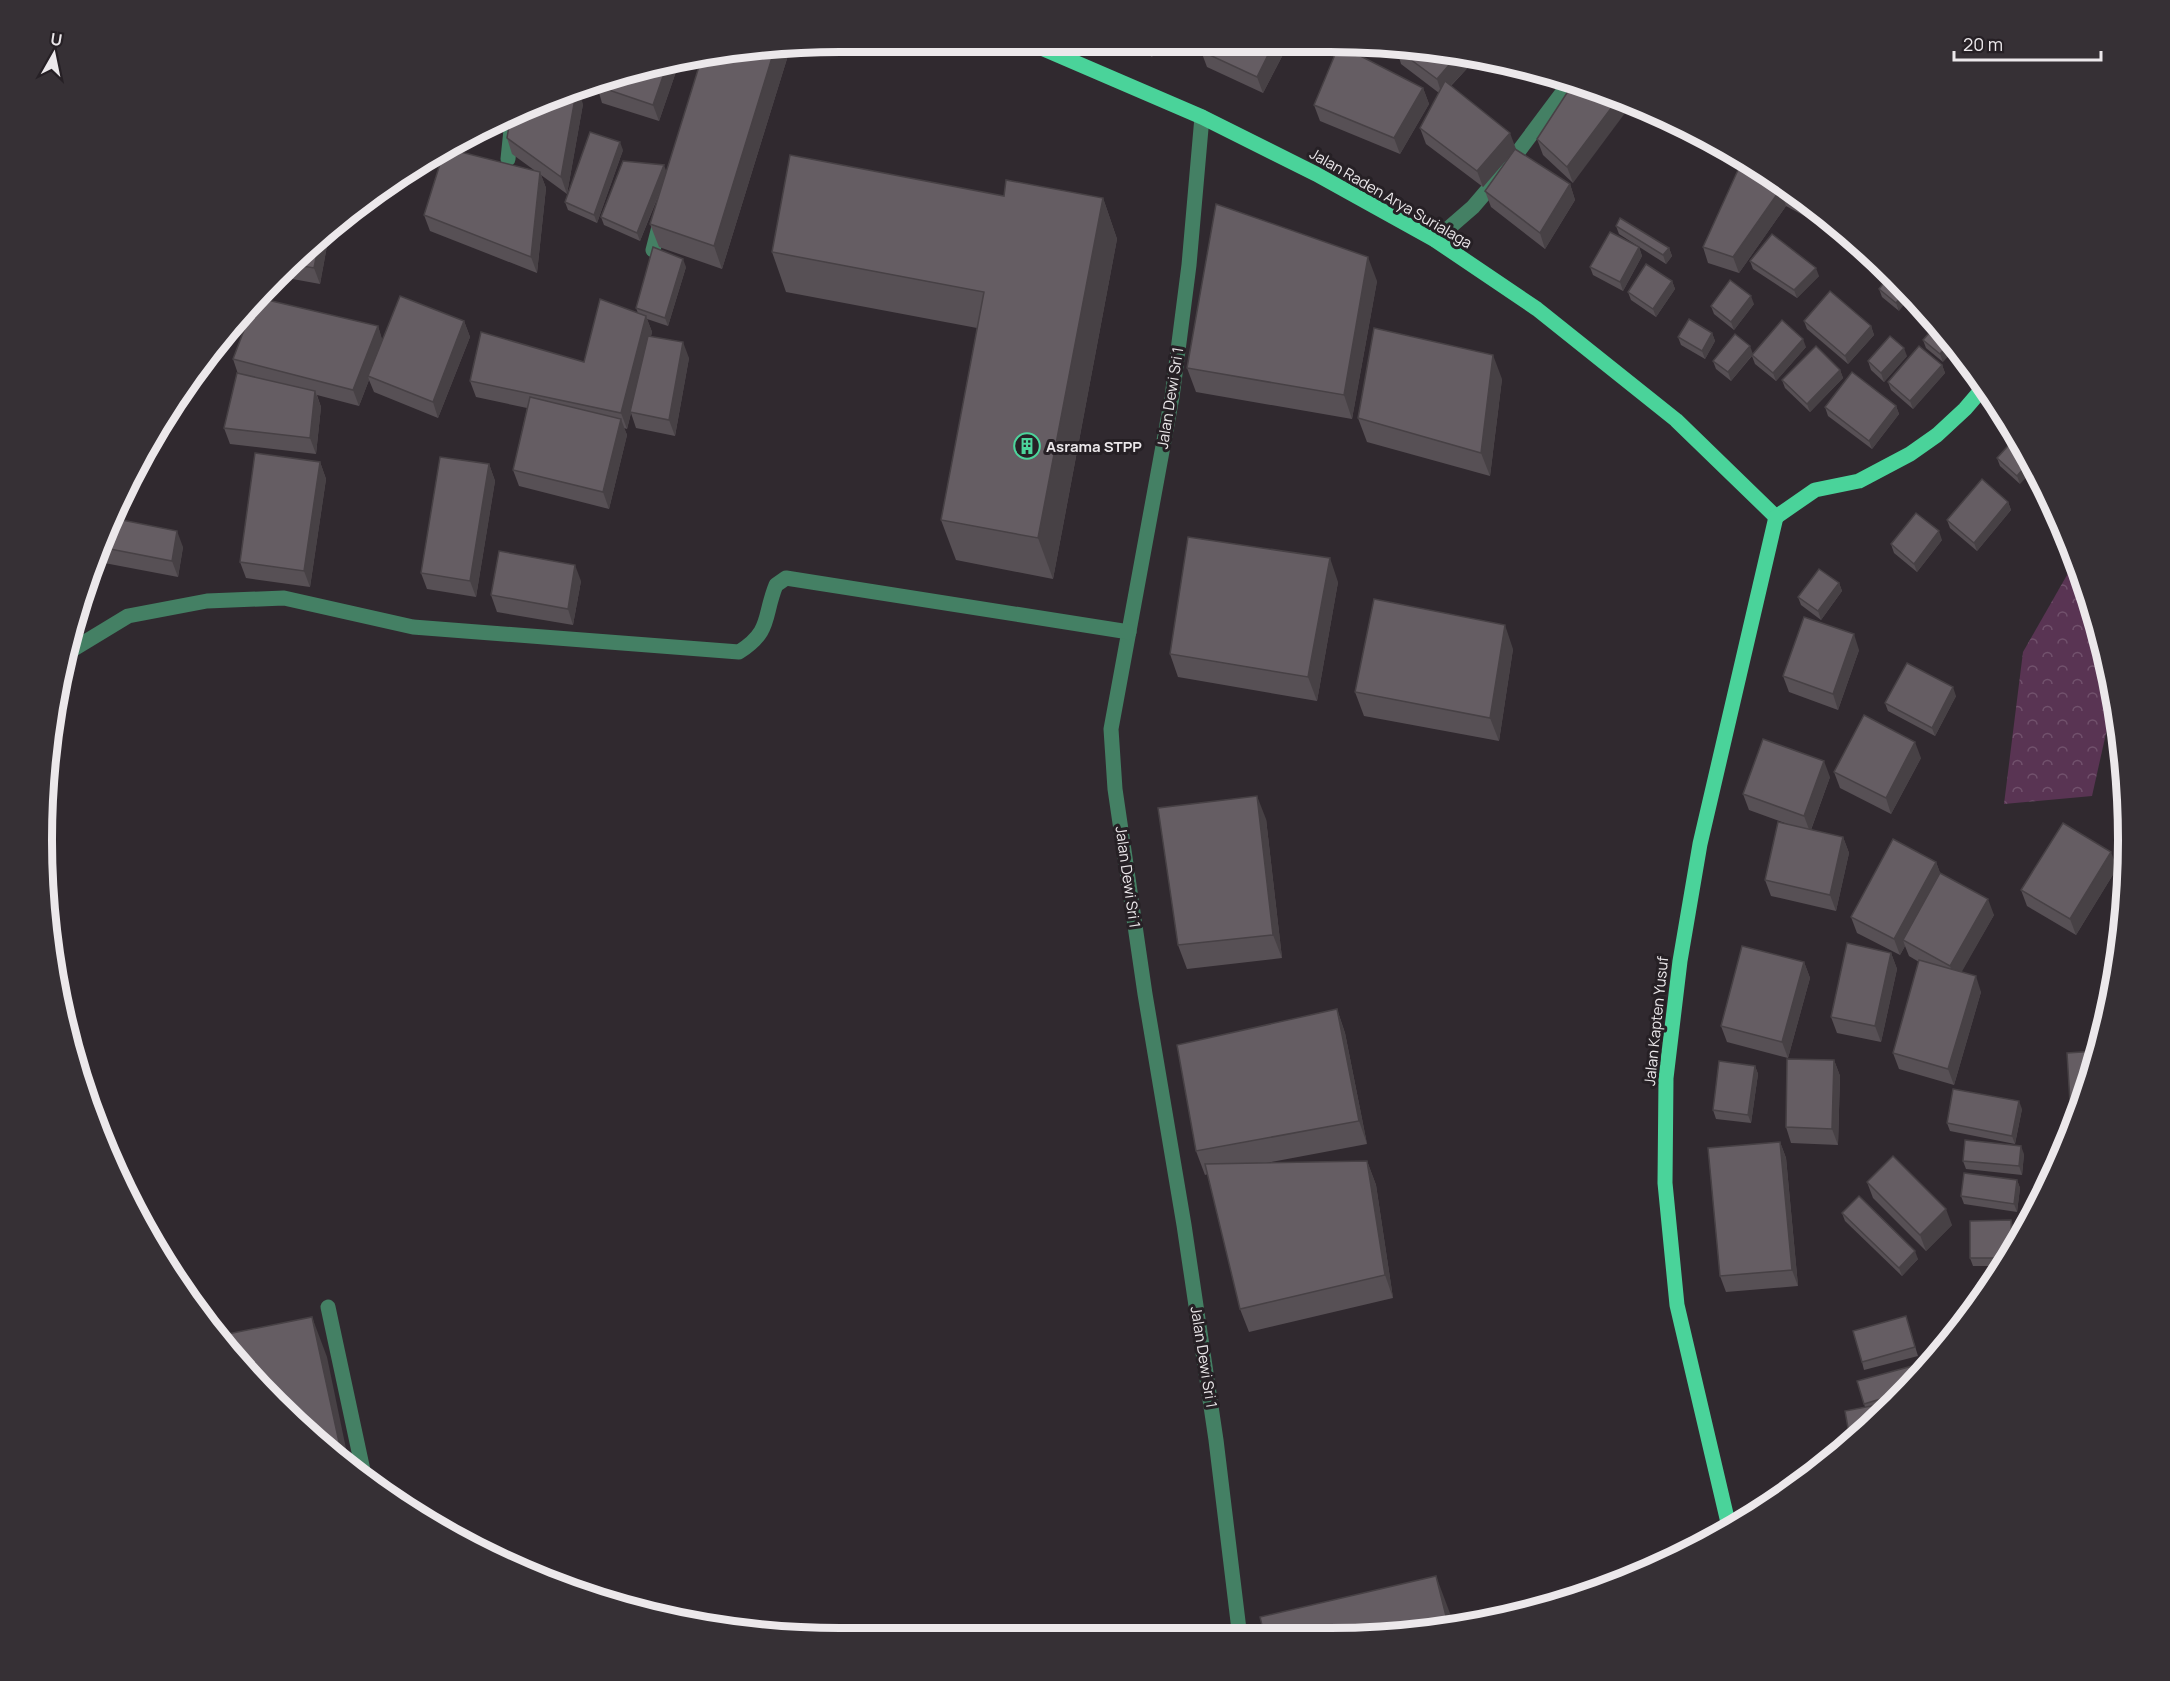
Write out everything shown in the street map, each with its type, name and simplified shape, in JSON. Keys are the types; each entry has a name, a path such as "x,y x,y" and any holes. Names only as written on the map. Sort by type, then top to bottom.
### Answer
{"main road":[{"name":"Jalan Raden Arya Surialaga","path":"1051,52 1202,117 1316,174 1435,240 1537,309 1676,420 1776,517"},
{"path":"1776,517 1815,490 1859,481 1910,454 1937,435 1978,394"},
{"name":"Jalan Kapten Yusuf","path":"1728,1521 1677,1305 1665,1183 1666,1078 1680,961 1700,844 1776,517"}],"street":[{"path":"1435,240 1473,207 1503,172 1566,89"},
{"name":"Jalan Dewi Sri 1","path":"1202,117 1189,265 1172,397 1111,729 1115,789 1216,1440 1239,1628"},
{"path":"508,159 512,125"},
{"path":"653,250 665,206"},
{"path":"77,647 128,616 207,601 284,598 413,627 738,652 753,643 762,632 776,585 786,578 1129,632"},
{"path":"328,1307 362,1467"}],"green space":[{"path":"2070,570 2091,637 2108,723 2092,796 2004,804 2023,652"}],"building":[{"path":"1203,52 1270,52 1257,77"},
{"path":"1336,52 1355,53 1423,88 1394,138 1314,105"},
{"path":"773,56 714,246 650,224 699,66"},
{"path":"1407,57 1451,62 1437,79"},
{"path":"664,73 653,105 605,89"},
{"path":"1445,81 1510,133 1477,171 1420,128"},
{"path":"1569,90 1613,105 1567,167 1537,139"},
{"path":"575,98 561,177 507,138 509,126"},
{"path":"590,132 620,142 594,215 565,202"},
{"path":"1515,149 1570,184 1540,233 1485,191"},
{"path":"459,151 540,172 531,257 424,215 441,161"},
{"name":"Asrama STPP","path":"790,155 1004,196 1006,180 1103,198 1038,538 941,520 984,292 772,252"},
{"path":"623,161 664,165 637,233 601,217"},
{"path":"1739,168 1778,193 1733,257 1703,247"},
{"path":"1216,204 1368,257 1344,395 1187,368"},
{"path":"1620,218 1669,248 1663,255 1616,226"},
{"path":"1610,232 1639,247 1620,282 1590,267"},
{"path":"1772,234 1816,268 1794,290 1750,261"},
{"path":"653,247 683,259 665,318 636,308"},
{"path":"317,251 314,268 302,266"},
{"path":"1646,264 1672,281 1653,309 1628,292"},
{"path":"1730,280 1751,296 1731,322 1711,306"},
{"path":"1885,281 1900,298 1896,303 1879,289"},
{"path":"1830,291 1871,326 1845,356 1804,321"},
{"path":"400,296 464,321 433,402 368,376"},
{"path":"600,299 646,316 621,413 470,381 481,332 584,362"},
{"path":"267,300 378,326 353,390 233,359 247,322"},
{"path":"1689,319 1712,333 1702,351 1678,337"},
{"path":"1782,320 1803,339 1773,373 1752,355"},
{"path":"1374,328 1493,355 1481,453 1358,418"},
{"path":"1931,331 1945,349 1940,354 1923,340"},
{"path":"1735,334 1750,346 1728,372 1713,361"},
{"path":"648,336 683,342 669,420 630,412"},
{"path":"1890,336 1904,348 1881,373 1868,361"},
{"path":"1816,346 1840,370 1807,404 1782,380"},
{"path":"1919,346 1942,365 1910,401 1888,382"},
{"path":"1852,372 1896,406 1869,441 1825,407"},
{"path":"237,373 315,391 310,438 224,428"},
{"path":"530,397 621,419 603,492 513,470"},
{"path":"2010,444 2023,469 2017,476 1997,458"},
{"path":"255,453 320,462 304,571 240,562"},
{"path":"440,457 489,464 470,581 421,573"},
{"path":"1982,479 2008,502 1974,543 1947,520"},
{"path":"1916,513 1939,531 1914,564 1891,544"},
{"path":"121,520 177,531 172,561 108,549"},
{"path":"1188,537 1330,558 1308,677 1170,654"},
{"path":"499,551 575,565 568,609 491,595"},
{"path":"1819,569 1839,583 1818,611 1798,597"},
{"path":"1374,599 1505,625 1490,718 1355,692"},
{"path":"1804,617 1854,634 1833,694 1783,676"},
{"path":"1907,663 1953,687 1932,728 1885,703"},
{"path":"1864,715 1915,742 1886,798 1834,772"},
{"path":"1763,739 1824,761 1804,816 1743,794"},
{"path":"1257,796 1273,935 1178,945 1158,808"},
{"path":"1778,822 1843,837 1830,895 1765,880"},
{"path":"2063,823 2111,852 2070,919 2021,890"},
{"path":"1893,839 1936,862 1894,939 1851,917"},
{"path":"1940,873 1988,899 1950,966 1903,940"},
{"path":"1847,943 1891,953 1875,1026 1831,1017"},
{"path":"1742,946 1804,962 1782,1042 1721,1026"},
{"path":"1919,960 1976,976 1948,1069 1893,1053"},
{"path":"1337,1009 1359,1121 1196,1151 1177,1045"},
{"path":"2089,1052 2070,1109 2067,1053"},
{"path":"1787,1059 1834,1060 1832,1129 1786,1127"},
{"path":"1719,1061 1755,1066 1748,1115 1713,1110"},
{"path":"1953,1089 2019,1101 2012,1136 1947,1123"},
{"path":"1965,1140 2021,1146 2019,1166 1963,1161"},
{"path":"1780,1142 1792,1270 1720,1276 1708,1148"},
{"path":"1893,1156 1946,1209 1920,1235 1867,1182"},
{"path":"1367,1161 1385,1275 1240,1309 1205,1164"},
{"path":"1964,1173 2017,1180 2014,1204 1961,1196"},
{"path":"1859,1196 1915,1251 1899,1268 1842,1213"},
{"path":"2011,1220 2012,1235 1997,1258 1970,1258 1970,1221"},
{"path":"1906,1316 1915,1347 1862,1362 1853,1331"},
{"path":"312,1317 341,1449 283,1398 227,1334"},
{"path":"1918,1364 1888,1397 1864,1404 1857,1381"},
{"path":"1880,1404 1849,1433 1845,1411"},
{"path":"1436,1576 1447,1619 1381,1627 1263,1628 1260,1617"}],"place":[{"name":"Asrama STPP","path":"1027,446"}]}
